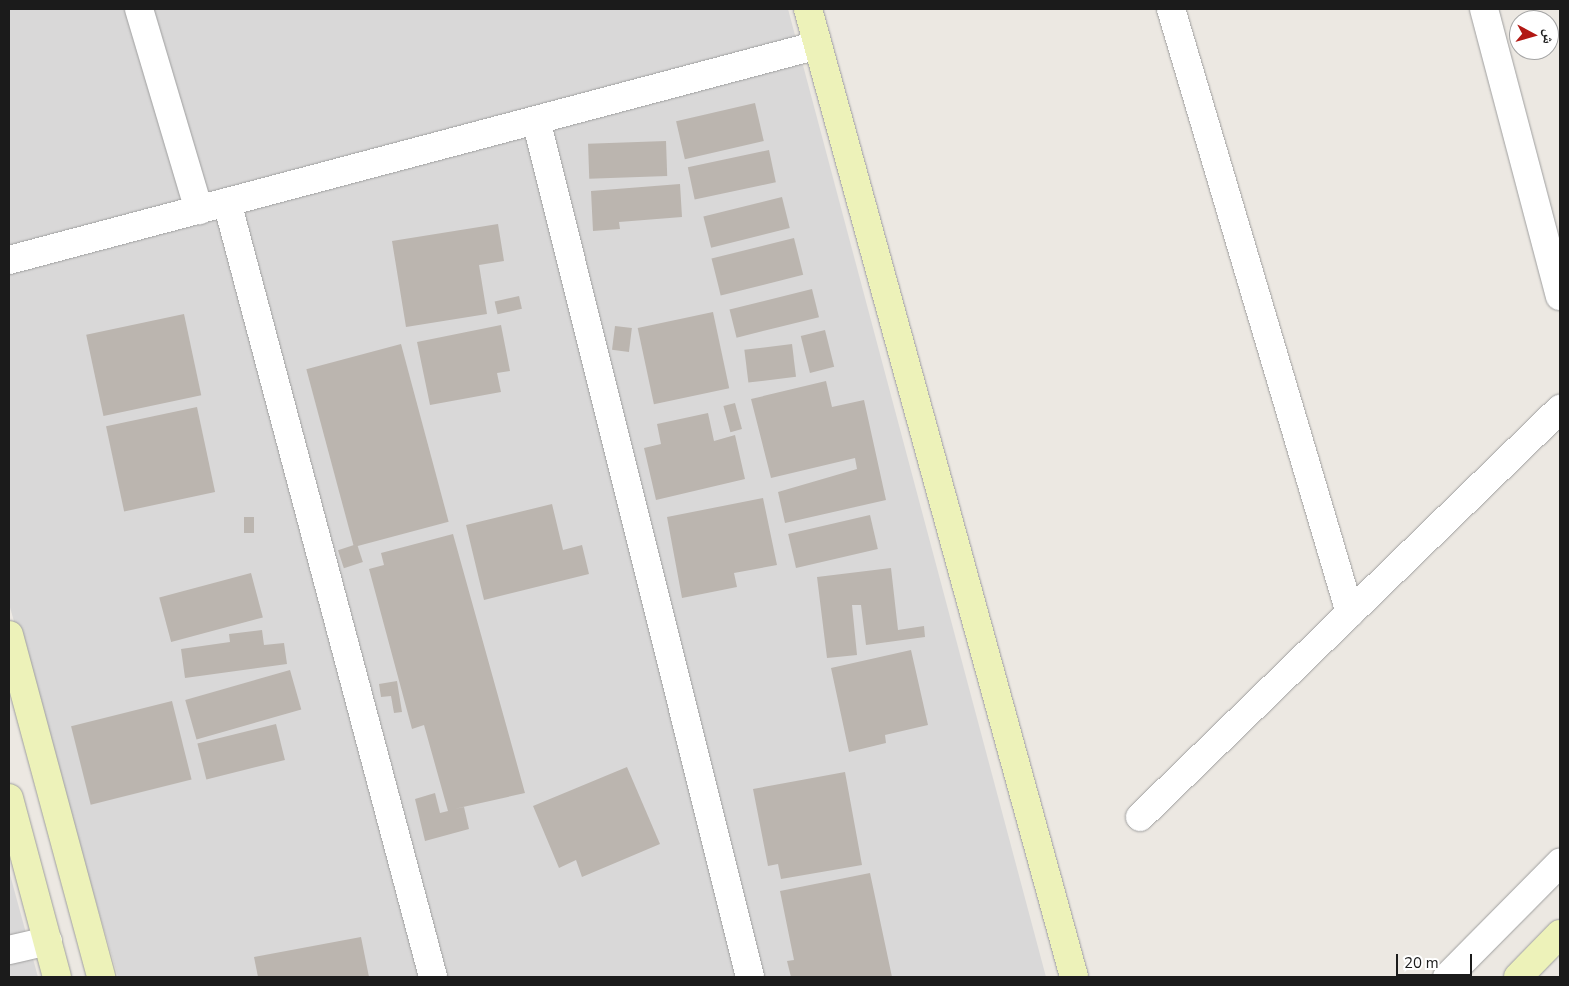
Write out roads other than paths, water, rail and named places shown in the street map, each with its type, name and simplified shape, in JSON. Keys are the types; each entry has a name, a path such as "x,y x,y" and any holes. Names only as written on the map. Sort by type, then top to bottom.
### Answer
{"street":[{"path":"139,9 199,210"},
{"path":"808,9 1074,977"},
{"path":"1171,9 1350,613"},
{"path":"1484,9 1560,296"},
{"path":"9,260 818,45"},
{"path":"536,120 750,977"},
{"path":"227,202 433,977"},
{"path":"1140,817 1560,408"},
{"path":"9,635 101,977"},
{"path":"9,798 58,977"},
{"path":"1447,977 1560,863"},
{"path":"1517,977 1560,934"},
{"path":"9,950 48,941"}]}
